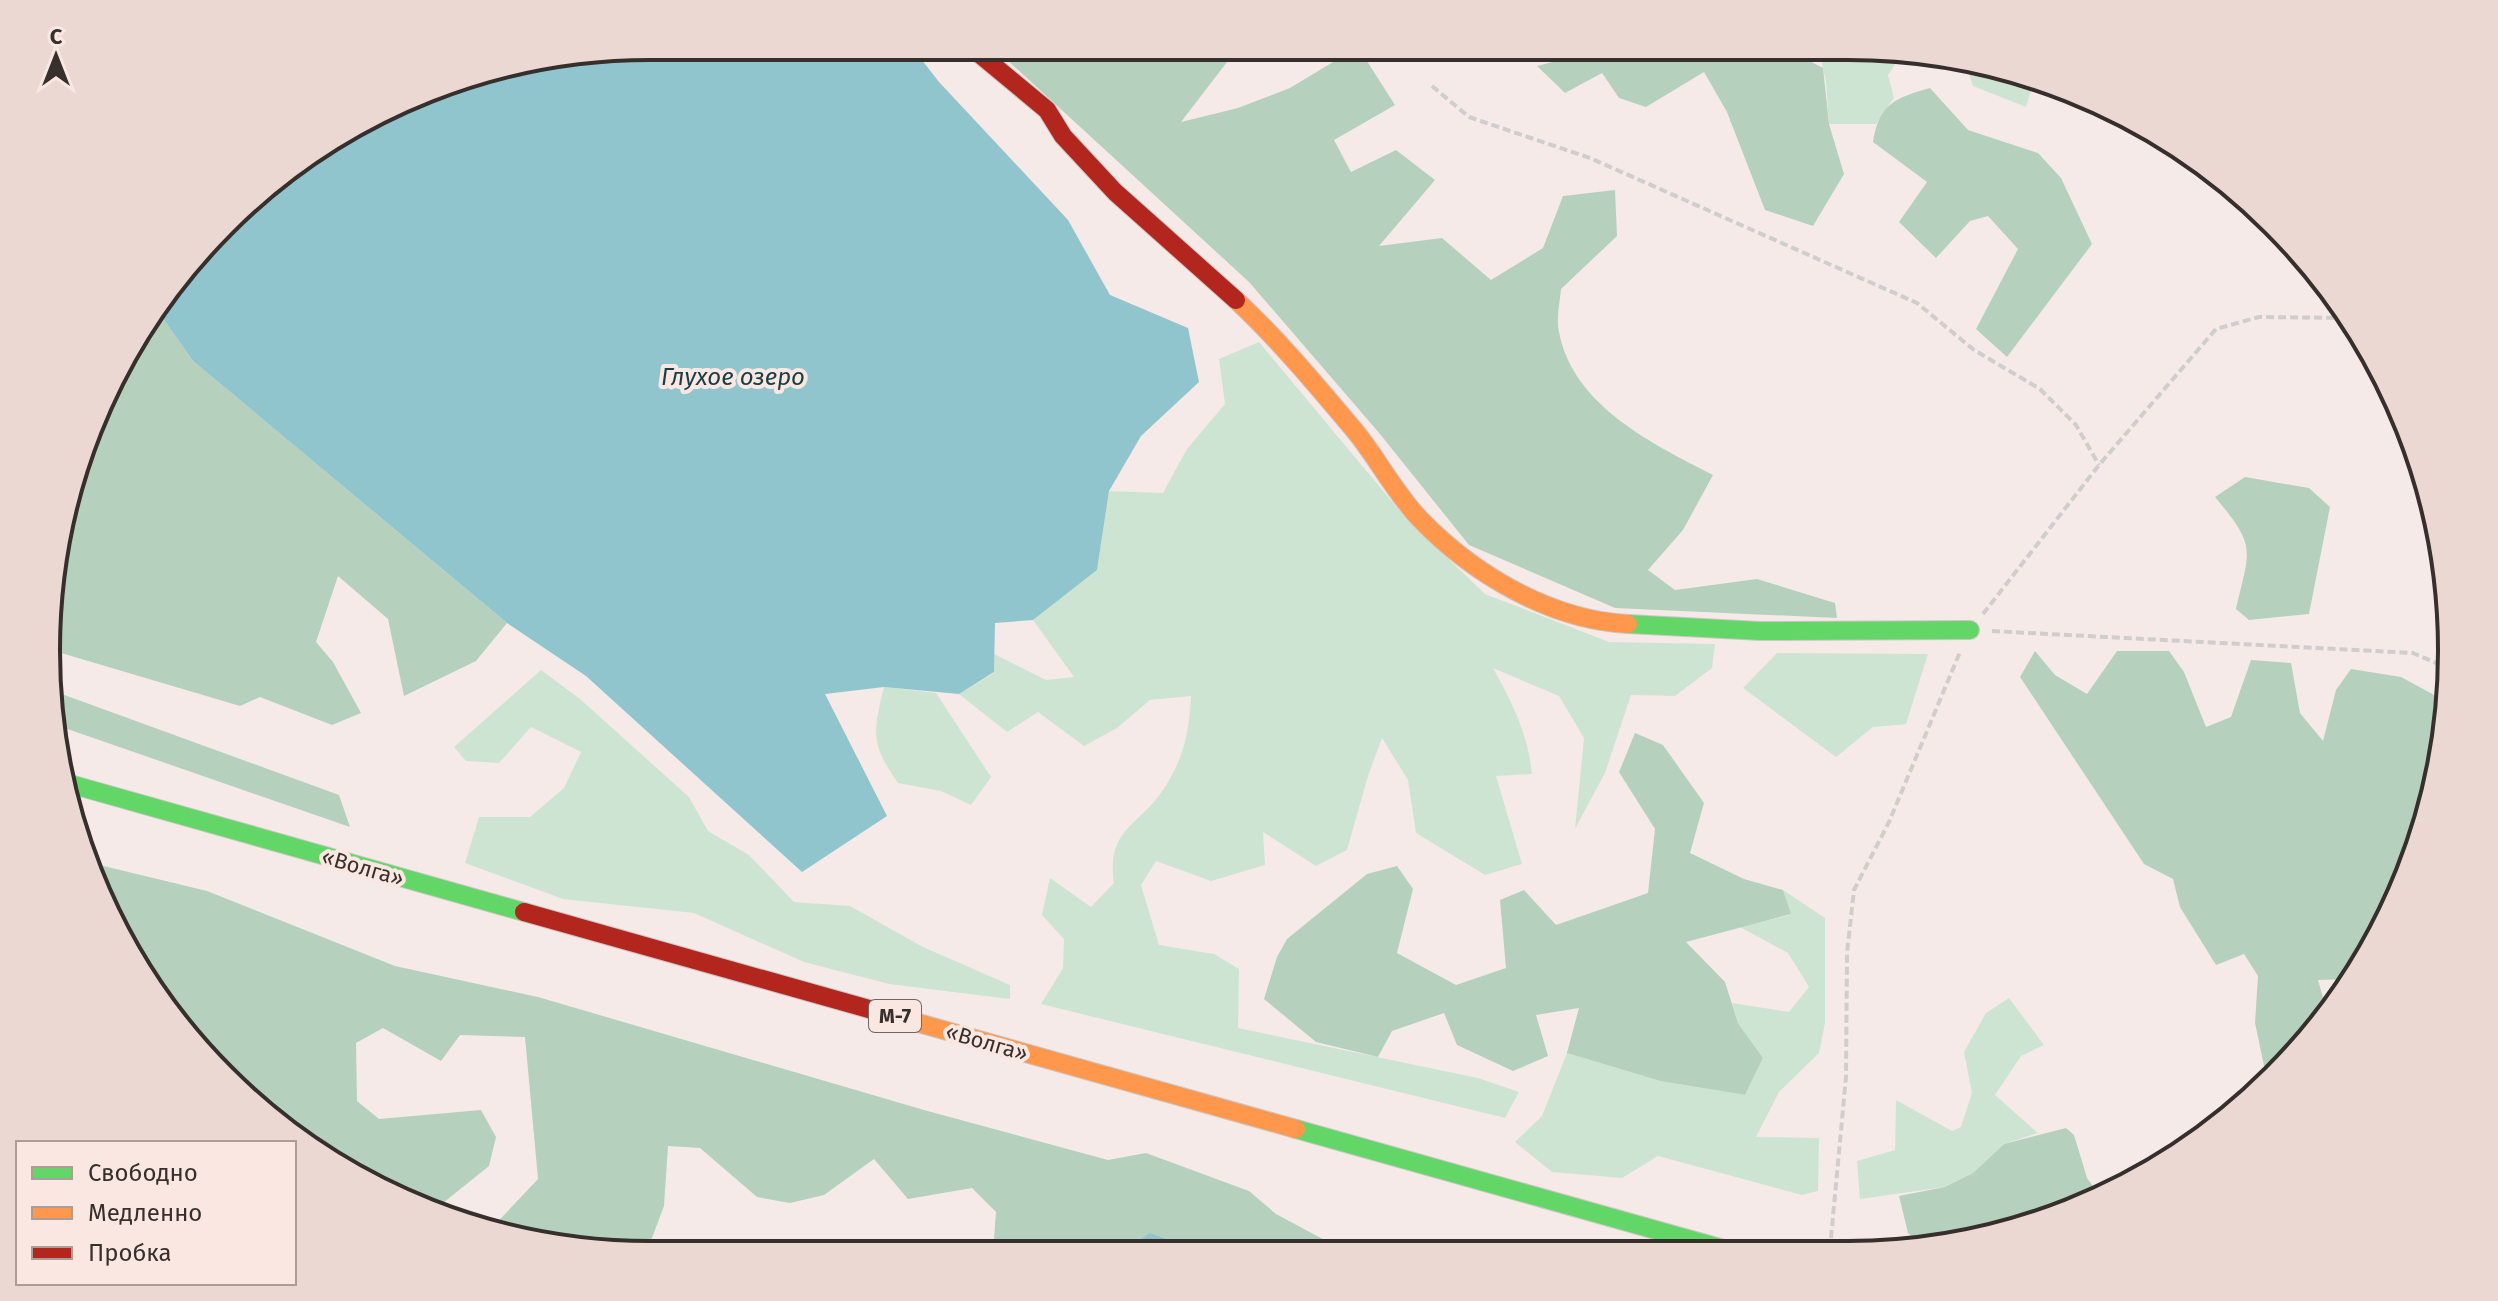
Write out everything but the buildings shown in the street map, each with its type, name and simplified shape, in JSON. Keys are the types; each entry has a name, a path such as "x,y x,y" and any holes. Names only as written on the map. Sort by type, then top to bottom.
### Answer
{"main road":[{"path":"987,60 1047,110 1063,136 1115,192 1240,304 1355,432 1419,518 1484,573 1555,608 1605,623 1760,631 1970,630"},
{"name":"«Волга»","path":"76,786 1695,1241"}],"path":[{"path":"1432,86 1469,117 1590,158 1917,303 1974,350 2040,389 2076,425 2099,465"},
{"path":"1831,1238 1846,1077 1847,953 1854,890 1889,822 1970,630 2099,465 2216,329 2259,317 2335,318"},
{"path":"1970,630 2413,653 2438,664"}],"green space":[{"path":"1007,60 1229,60 1181,122 1238,108 1290,88 1336,60 1366,60 1395,105 1334,140 1351,172 1396,150 1435,180 1379,246 1442,238 1491,280 1543,248 1563,196 1615,190 1617,236 1561,289 1558,327 1567,358 1598,402 1619,420 1713,475 1683,530 1648,570 1675,590 1757,579 1835,603 1837,618 1615,608 1469,545 1380,434 1249,282"},
{"path":"1560,60 1808,60 1823,68 1829,124 1844,174 1813,226 1765,210 1727,112 1704,72 1646,107 1619,98 1602,73 1565,93 1537,66"},
{"path":"1821,60 1896,62 1888,75 1894,98 1876,124 1829,124"},
{"path":"1968,72 2031,89 2026,107 1973,86"},
{"path":"1930,88 1968,130 2038,153 2061,178 2092,244 2007,357 1976,329 2018,249 1988,216 1970,221 1936,258 1899,222 1927,182 1873,142 1880,119 1891,104"},
{"path":"163,318 193,361 507,623 476,661 404,696 388,619 338,576 316,642 333,662 361,713 332,725 260,697 240,706 60,653 61,612 71,535 91,461 121,389"},
{"path":"1259,342 1404,516 1485,594 1609,642 1715,644 1712,668 1675,696 1631,695 1605,773 1575,829 1584,738 1559,696 1493,668 1518,719 1530,759 1532,774 1496,776 1522,864 1485,875 1416,833 1408,780 1382,738 1347,850 1316,866 1263,832 1265,865 1211,881 1156,861 1141,885 1159,945 1214,954 1239,969 1238,1028 1478,1078 1519,1092 1505,1118 1041,1004 1063,968 1064,939 1042,915 1050,878 1091,907 1114,883 1113,865 1120,839 1163,790 1181,756 1191,696 1150,700 1117,728 1084,746 1038,712 1007,732 959,694 994,673 994,654 1046,680 1074,677 1033,620 1097,570 1109,491 1163,493 1187,449 1225,404 1219,359"},
{"path":"2245,477 2309,488 2330,507 2309,614 2249,620 2236,609 2247,560 2244,538 2215,497"},
{"path":"2035,651 2055,675 2087,694 2117,651 2169,651 2184,672 2206,727 2231,717 2251,660 2291,663 2300,713 2323,741 2336,690 2351,669 2401,677 2436,696 2427,766 2418,803 2407,840 2377,912 2338,979 2318,980 2324,999 2265,1068 2255,1023 2258,976 2244,954 2216,965 2180,907 2173,879 2144,864 2020,677"},
{"path":"1777,653 1928,654 1906,724 1873,727 1836,757 1743,688"},
{"path":"541,670 580,699 689,797 708,831 749,855 794,902 850,906 923,947 1010,985 1010,999 889,984 804,962 694,913 563,899 465,863 479,817 530,817 564,788 581,752 531,727 499,763 466,761 454,747"},
{"path":"884,687 936,693 991,777 971,805 941,791 898,783 882,758 876,737"},
{"path":"62,694 339,795 350,827 65,728"},
{"path":"1635,733 1663,745 1704,803 1690,853 1744,879 1783,890 1791,914 1686,942 1725,982 1738,1023 1763,1058 1745,1095 1660,1081 1567,1053 1579,1008 1536,1015 1548,1056 1513,1071 1457,1045 1444,1013 1392,1031 1378,1057 1316,1042 1264,999 1277,957 1287,939 1367,874 1397,866 1413,889 1397,953 1456,985 1506,968 1500,900 1524,890 1556,925 1648,893 1655,829 1619,772"},
{"path":"101,865 207,891 395,966 538,997 924,1110 1108,1160 1146,1153 1249,1191 1276,1214 1326,1241 1169,1241 1150,1234 1139,1241 994,1241 996,1212 972,1188 908,1199 874,1159 824,1195 790,1203 757,1197 700,1148 668,1146 664,1206 651,1241 612,1240 535,1230 498,1221 538,1179 525,1037 460,1035 441,1061 383,1028 356,1043 357,1101 379,1119 481,1110 496,1137 489,1166 443,1203 355,1162 291,1119 233,1068 182,1010 139,946"},
{"path":"1783,890 1825,918 1825,1023 1819,1053 1779,1092 1756,1137 1819,1138 1818,1191 1802,1195 1658,1156 1622,1178 1552,1172 1515,1142 1542,1116 1567,1053 1660,1081 1745,1095 1763,1058 1738,1023 1732,1003 1789,1012 1809,987 1788,953 1740,927 1790,915"},
{"path":"2009,998 2044,1045 2021,1056 1995,1095 2038,1133 2004,1144 1973,1173 1945,1187 1860,1199 1857,1161 1895,1150 1896,1100 1952,1131 1961,1127 1972,1093 1964,1052 1986,1013"},
{"path":"2066,1128 2074,1135 2087,1178 2094,1187 2000,1221 1925,1236 1913,1237 1908,1233 1899,1196 1945,1187 1973,1173 2004,1144"}],"water":[{"name":"Глухое озеро","path":"922,60 1068,220 1110,295 1188,328 1199,382 1141,436 1109,491 1097,570 1033,620 995,623 994,672 959,694 884,687 825,694 887,816 802,872 586,676 507,623 193,361 163,318 207,261 233,233 291,182 355,139 425,105 461,91 535,71 612,61"},
{"path":"1150,1233 1171,1241 1138,1241"}],"traffic: fast":[{"path":"1628,624 1760,631 1970,630"},
{"path":"76,786 524,912"},
{"path":"1296,1129 1695,1241"}],"traffic: slow":[{"path":"1236,300 1327,397 1411,509 1441,539 1489,575 1542,604 1599,621 1628,624"},
{"path":"883,1013 1296,1129"}],"traffic: jam":[{"path":"987,60 1047,110 1063,136 1115,192 1236,300"},
{"path":"524,912 883,1013"}]}
